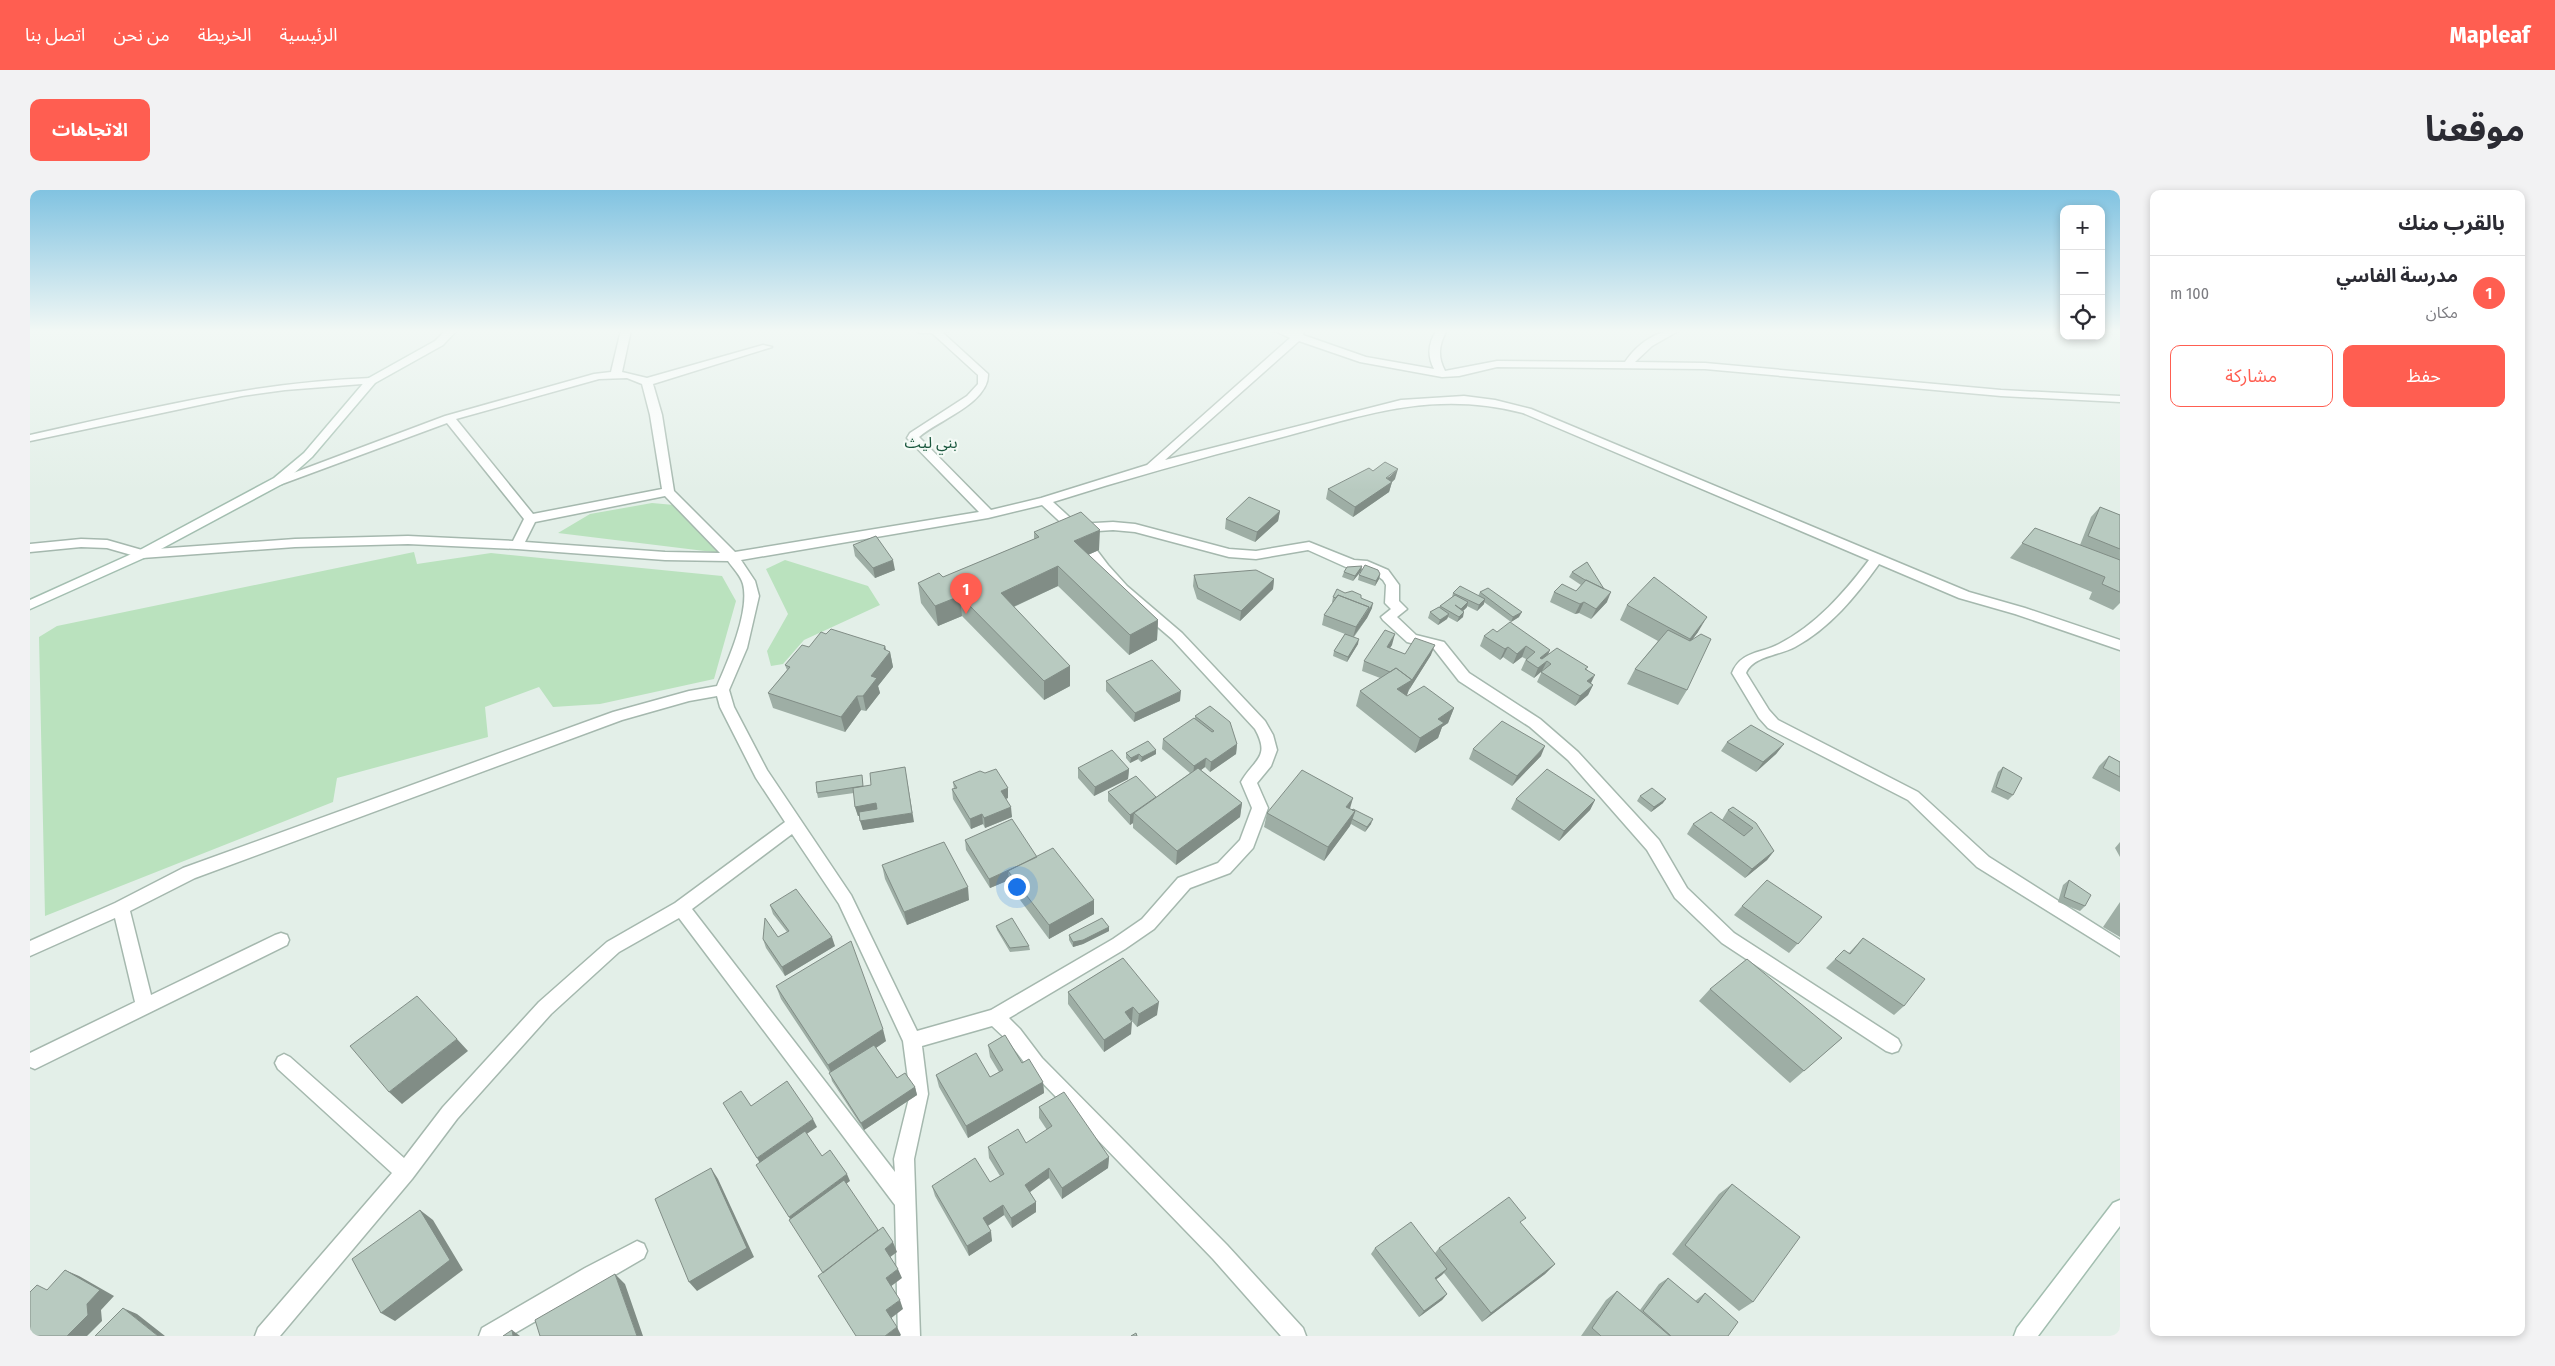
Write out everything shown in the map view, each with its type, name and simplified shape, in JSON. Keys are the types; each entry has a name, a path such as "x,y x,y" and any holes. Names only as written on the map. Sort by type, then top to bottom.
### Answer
{"street":[{"path":"30,438 265,388 306,383"},
{"path":"278,481 308,455 369,383"},
{"path":"30,605 142,554 278,481 449,418 571,383"},
{"path":"647,383 656,415 668,492 732,557 749,581 752,596 740,648 722,690 727,707 741,738 793,825 845,900 912,1041 919,1094 904,1159 909,1336"},
{"path":"984,383 971,398 914,435 913,438 988,514"},
{"path":"1148,468 1242,383"},
{"path":"1897,383 2001,393 2120,400"},
{"path":"30,548 81,543 107,544 142,554 305,543 408,540 517,544 665,556 732,557 988,514 1044,501 1148,468 1401,403 1435,398 1472,399 1496,402 1527,411 1964,595 2020,611 2120,645"},
{"path":"449,418 530,519"},
{"path":"530,519 668,492"},
{"path":"912,1041 995,1017 1119,944 1148,924 1184,883 1224,868 1247,843 1260,808 1249,782 1266,764 1271,751 1268,739 1260,726 1176,636 1102,568 1074,528 1044,501"},
{"path":"517,544 530,519"},
{"path":"1074,528 1124,526 1228,553 1267,554 1309,546 1353,564 1360,563 1382,571 1390,578 1395,592 1392,603 1400,609 1388,617 1412,639 1439,645 1464,677 1515,708 1557,739 1653,845 1681,893 1700,913 1728,938 1892,1045"},
{"path":"1878,558 1846,599 1815,626 1782,648 1750,658 1738,673 1742,681 1773,724 1912,796 1983,862 2120,950"},
{"path":"30,949 121,908 189,873 522,753 577,730 661,703 722,690"},
{"path":"266,1336 405,1172 450,1113 545,1008 613,947 681,908 793,825"},
{"path":"121,908 145,1006"},
{"path":"681,908 906,1203"},
{"path":"35,1060 281,940"},
{"path":"995,1017 1014,1036 1036,1064 1220,1252 1295,1336"},
{"path":"284,1063 405,1172"},
{"path":"2025,1336 2120,1210"},
{"path":"490,1336 636,1251"}],"green space":[{"path":"652,503 674,505 734,550 729,554 558,533 590,514"},
{"path":"414,552 417,564 491,553 722,576 736,601 714,679 600,704 553,707 539,687 485,707 488,737 337,778 333,802 45,916 39,637 57,626"},
{"path":"785,560 868,586 880,605 804,640 783,664 771,666 767,651 788,614 766,569"}],"building":[{"path":"1385,462 1398,469 1386,478 1392,482 1355,507 1328,489 1369,468 1373,471"},
{"path":"1249,497 1280,511 1257,532 1226,519"},
{"path":"2100,507 2120,515 2120,549 2088,536"},
{"path":"1081,512 1100,530 1074,541 1158,620 1130,635 1058,566 1001,593 1070,666 1044,681 960,596 935,606 918,583 939,573 943,577 1039,537 1034,532"},
{"path":"2035,528 2120,560 2120,592 2102,584 2105,577 2022,543"},
{"path":"876,536 893,560 873,568 853,545"},
{"path":"1587,562 1604,589 1572,572"},
{"path":"1365,565 1378,570 1380,574 1376,581 1359,575"},
{"path":"1362,566 1355,576 1344,572 1347,567"},
{"path":"1256,570 1274,579 1241,611 1198,588 1194,575"},
{"path":"1654,577 1707,617 1690,639 1627,605"},
{"path":"1586,580 1611,592 1596,609 1584,602 1580,604 1554,592 1562,584 1576,591"},
{"path":"1460,586 1485,599 1479,605 1453,593"},
{"path":"1488,588 1522,612 1513,617 1480,592"},
{"path":"1337,589 1345,593 1352,591 1361,595 1361,598 1373,603 1369,610 1369,607 1338,595 1336,598 1333,597"},
{"path":"1338,595 1369,607 1356,627 1324,615"},
{"path":"1455,595 1468,602 1461,609 1455,605 1464,612 1459,617 1440,606"},
{"path":"1439,607 1449,614 1440,620 1430,612"},
{"path":"1510,622 1550,650 1540,658 1542,659 1557,648 1588,667 1585,669 1595,675 1587,681 1593,685 1580,696 1541,672 1551,664 1547,661 1538,668 1526,660 1535,652 1526,646 1517,654 1508,647 1505,649 1484,636 1493,629 1497,632"},
{"path":"831,629 885,646 884,649 890,652 871,676 877,678 863,696 857,696 841,717 768,693 790,667 785,665 802,645 809,647 821,632 826,634"},
{"path":"1385,630 1395,634 1387,647 1405,654 1415,638 1435,645 1412,680 1396,668 1390,672 1364,661"},
{"path":"1668,630 1690,641 1701,634 1711,639 1687,690 1635,669"},
{"path":"1345,634 1359,639 1348,657 1334,651"},
{"path":"1152,660 1181,691 1135,713 1106,681"},
{"path":"1396,668 1412,680 1397,689 1407,696 1424,686 1454,708 1438,719 1444,723 1420,738 1360,691"},
{"path":"1210,706 1230,722 1237,744 1211,762 1206,758 1194,766 1163,739 1194,718 1212,732 1214,731 1195,716"},
{"path":"1502,721 1545,746 1517,776 1473,749"},
{"path":"1751,725 1784,744 1763,762 1727,742"},
{"path":"1148,741 1156,750 1142,757 1139,754 1131,758 1126,753"},
{"path":"1112,750 1129,769 1095,787 1078,768"},
{"path":"2109,756 2120,762 2120,777 2103,768"},
{"path":"905,767 912,813 860,821 859,812 877,809 876,803 855,807 853,788 871,785 870,773"},
{"path":"2003,767 2022,778 2013,795 1996,787"},
{"path":"1198,768 1242,803 1177,851 1134,813"},
{"path":"996,769 1008,788 1001,791 1011,807 984,818 982,814 970,819 952,789 957,788 953,782 980,771 985,773"},
{"path":"1547,769 1595,800 1564,831 1516,799"},
{"path":"1302,770 1353,798 1346,807 1355,811 1328,847 1267,813"},
{"path":"862,775 863,786 817,793 816,782"},
{"path":"1136,776 1156,797 1130,815 1108,792"},
{"path":"1652,788 1666,799 1654,807 1640,796"},
{"path":"1733,807 1756,823 1774,851 1752,869 1693,824 1711,812 1744,836 1753,828 1728,810"},
{"path":"1353,809 1373,819 1367,827 1352,819 1355,811"},
{"path":"1012,819 1037,857 989,879 965,840"},
{"path":"944,842 968,887 904,912 882,865"},
{"path":"1053,848 1094,900 1049,925 1008,871"},
{"path":"1767,880 1822,917 1798,944 1742,906"},
{"path":"2069,880 2091,895 2085,906 2064,897"},
{"path":"796,889 832,937 782,967 763,939 765,918 778,937 789,931 770,905"},
{"path":"1012,918 1029,946 1010,948 996,926"},
{"path":"1102,918 1109,927 1083,940 1073,942 1069,935"},
{"path":"1863,938 1925,979 1904,1006 1835,959 1844,950 1850,954"},
{"path":"851,941 883,1029 828,1065 776,986"},
{"path":"1123,958 1159,1002 1139,1014 1133,1007 1125,1012 1132,1022 1104,1040 1068,992"},
{"path":"1747,959 1842,1038 1804,1071 1710,989"},
{"path":"417,996 457,1039 389,1092 350,1046"},
{"path":"1005,1035 1022,1063 1029,1059 1043,1082 966,1126 936,1075 976,1053 990,1077 1003,1070 988,1045"},
{"path":"874,1045 897,1078 905,1073 915,1087 861,1123 829,1073"},
{"path":"787,1081 813,1119 757,1158 723,1103 741,1091 751,1106"},
{"path":"1064,1092 1109,1157 1062,1188 1049,1168 1025,1185 1036,1202 1011,1218 1003,1205 983,1218 991,1231 967,1246 932,1186 975,1158 990,1182 1004,1174 988,1147 1018,1129 1026,1143 1052,1126 1039,1107"},
{"path":"805,1131 822,1156 830,1150 847,1174 789,1217 756,1165"},
{"path":"711,1168 747,1248 689,1282 655,1199"},
{"path":"844,1180 878,1230 823,1273 789,1220"},
{"path":"1732,1184 1800,1237 1753,1302 1685,1245"},
{"path":"1509,1197 1526,1218 1520,1222 1555,1264 1491,1313 1439,1248"},
{"path":"420,1210 450,1260 381,1313 352,1259"},
{"path":"1411,1222 1447,1269 1435,1278 1447,1294 1424,1311 1375,1248"},
{"path":"883,1227 893,1242 885,1249 898,1269 886,1278 900,1300 886,1310 897,1327 885,1336 856,1336 818,1276"},
{"path":"65,1270 100,1290 87,1304 88,1315 67,1336 30,1336 30,1292 37,1285 47,1290"},
{"path":"615,1274 637,1336 540,1336 535,1320"},
{"path":"1668,1278 1698,1303 1705,1293 1738,1322 1728,1336 1671,1336 1643,1311"},
{"path":"1617,1291 1670,1336 1601,1336 1592,1328"},
{"path":"123,1308 158,1336 95,1336"},
{"path":"512,1330 513,1336 503,1336"}],"place":[{"name":"مدرسة الفاسي","path":"966,614"}],"district":[{"name":"بني ليث","path":"931,442"}]}
